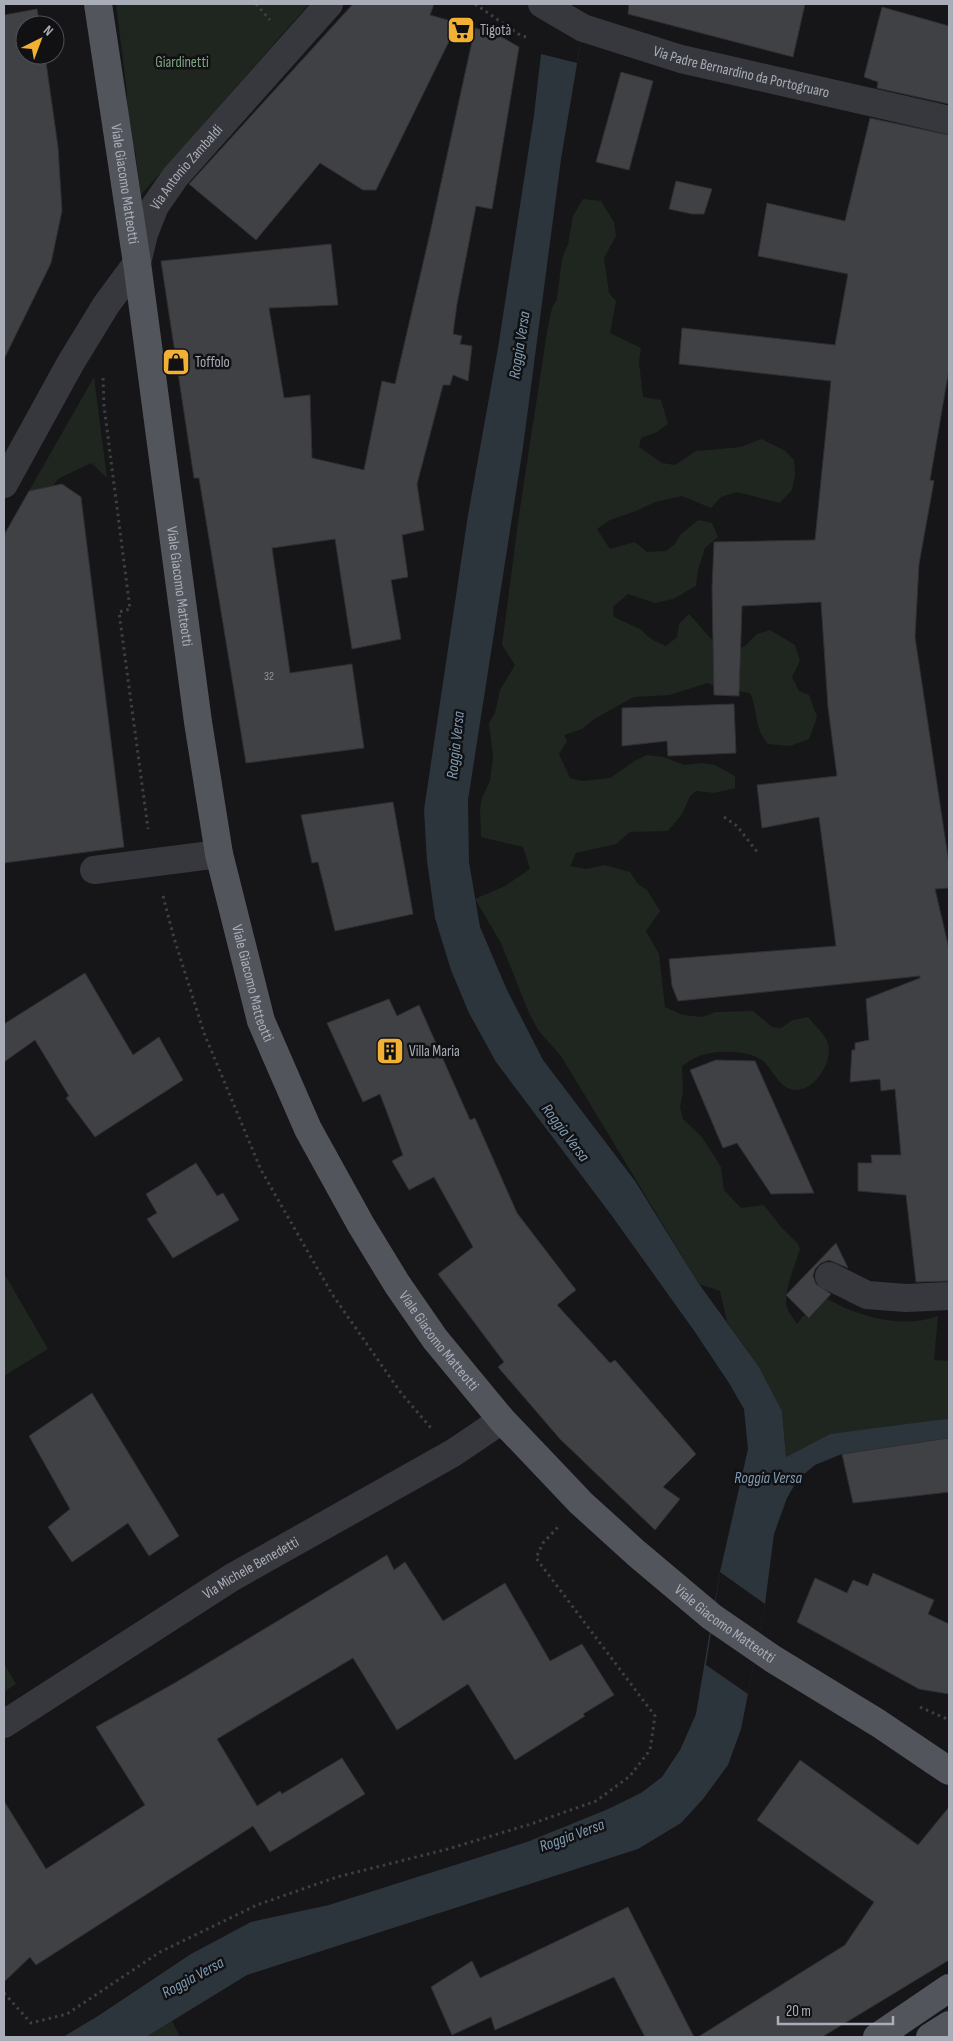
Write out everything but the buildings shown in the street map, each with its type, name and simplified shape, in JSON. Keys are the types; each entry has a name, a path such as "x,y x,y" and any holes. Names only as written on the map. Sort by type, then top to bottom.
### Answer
{"main road":[{"name":"Viale Giacomo Matteotti","path":"98,4 137,263 198,722 218,854 261,1021 308,1130 361,1225 397,1284 435,1339 502,1420 581,1503 636,1553 712,1617 773,1659 878,1723 949,1771"},
{"name":"Viale Giacomo Matteotti","path":"878,1723 949,1754"},
{"path":"877,2037 949,1988"},
{"path":"930,2037 949,2025"}],"street":[{"name":"Via Antonio Zambaldi","path":"4,484 70,364 106,305 137,263 144,234 155,206 175,177 329,4"},
{"name":"Via Padre Bernardino da Portogruaro","path":"546,6 583,28 681,59 949,120"},
{"path":"94,870 218,854"},
{"path":"829,1276 867,1295 906,1298 949,1296"},
{"name":"Via Michele Benedetti","path":"4,1724 231,1578 453,1453 502,1420"}],"path":[{"path":"475,4 520,35"},
{"path":"724,817 737,826 758,853"},
{"path":"4,1992 31,2023 67,2014 160,1952 257,1905 337,1877 448,1849 531,1824 596,1801 630,1776 650,1750 655,1716 536,1558 543,1542 581,1503"}],"green space":[{"name":"Giardinetti","path":"116,4 309,4 141,195 135,150 124,131 127,93"},
{"path":"583,199 601,201 614,222 616,236 604,258 609,293 616,301 610,333 641,348 639,362 643,397 661,400 668,424 657,432 641,438 639,447 662,463 675,465 696,451 741,447 761,439 784,450 794,460 795,475 792,490 780,503 737,492 721,497 711,508 682,496 655,502 610,520 597,529 610,549 635,542 647,552 666,551 675,544 680,535 698,520 712,523 718,537 705,548 698,570 696,586 673,599 655,603 628,594 613,607 614,617 640,629 651,639 666,646 677,637 679,624 689,614 713,641 730,653 745,646 757,634 770,630 795,645 800,661 792,677 799,691 809,695 817,717 809,739 790,746 768,744 760,732 750,693 723,689 707,683 670,695 634,697 594,719 582,729 564,735 567,741 559,754 570,778 582,781 610,778 636,760 647,755 663,757 685,765 702,763 715,765 735,776 735,788 714,793 696,791 690,796 682,814 668,831 630,832 616,844 576,853 570,866 587,869 604,865 630,872 638,884 647,890 660,911 646,931 659,954 665,1007 683,1015 702,1017 716,1012 753,1011 772,1027 781,1028 793,1020 808,1017 824,1036 829,1051 825,1067 816,1081 802,1089 789,1089 780,1082 762,1060 749,1054 716,1052 702,1055 692,1060 682,1066 683,1093 680,1107 683,1119 702,1137 721,1167 724,1190 741,1208 764,1205 781,1227 798,1244 800,1249 786,1296 788,1310 797,1324 804,1315 810,1318 827,1299 853,1311 881,1319 910,1321 938,1316 934,1360 949,1361 949,1421 830,1434 786,1457 782,1411 759,1367 727,1322 720,1291 699,1284 561,1056 538,1030 529,1013 501,943 475,899 505,886 530,869 523,847 481,837 480,809 482,798 490,781 493,757 489,723 495,713 500,690 515,665 502,645 520,508 548,326 552,308 557,299 562,259 568,244 573,216"},
{"path":"94,377 107,478 91,463 58,479 53,486 29,491"},
{"path":"4,1273 48,1349 4,1376"},
{"path":"4,1663 16,1684 4,1692"},
{"path":"172,2021 180,2037 146,2037"}],"water":[{"name":"Roggia Versa","path":"583,28 561,159 523,447 468,800 469,862 480,927 507,990 543,1060 635,1181 699,1284 759,1367 782,1411 786,1457 830,1434 938,1420 949,1419 949,1438 842,1454 815,1465 798,1479 787,1498 774,1534 765,1604 741,1729 728,1765 703,1799 681,1823 638,1849 247,1975 146,2037 63,2037 191,1954 251,1922 329,1905 527,1842 606,1810 641,1793 662,1777 680,1750 696,1714 720,1572 748,1449 744,1409 695,1332 612,1216 496,1062 469,1013 451,970 435,918 427,861 424,810 468,515 498,348 534,115 541,54"}],"pier":[{"path":"551,4 587,4 577,63 541,54"},
{"path":"720,1572 765,1604 748,1694 706,1665"}],"place":[{"name":"Tigotà","path":"461,30"},
{"name":"Toffolo","path":"176,362"},
{"name":"Villa Maria","path":"390,1051"}]}
